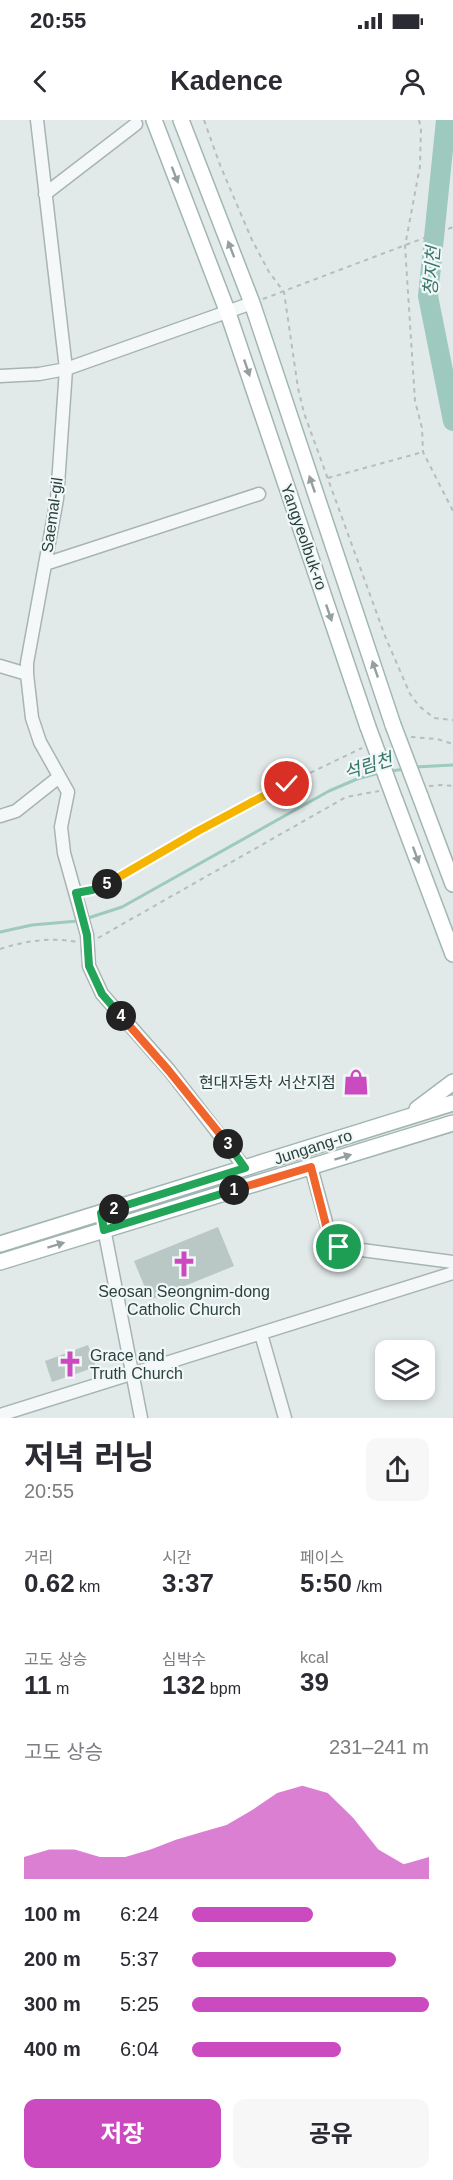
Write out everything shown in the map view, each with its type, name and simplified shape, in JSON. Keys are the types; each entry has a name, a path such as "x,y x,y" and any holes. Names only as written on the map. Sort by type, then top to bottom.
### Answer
{"main road":[{"name":"Yangyeolbuk-ro","path":"154,120 228,313 390,795 453,954"},
{"name":"Yangyeolbuk-ro","path":"181,120 252,303 393,725 453,884"},
{"path":"398,1120 453,1083"},
{"name":"Jungang-ro","path":"0,1244 453,1103"},
{"name":"Jungang-ro","path":"0,1262 453,1123"}],"street":[{"name":"Saemal-gil","path":"37,120 66,369 57,499 27,663 27,674 32,718 40,742 68,792 61,827 64,853 87,940"},
{"path":"45,194 136,124"},
{"path":"0,376 39,374 66,369 252,303"},
{"path":"45,564 259,494"},
{"path":"0,666 27,674"},
{"path":"0,816 16,811 59,777"},
{"path":"87,940 89,966 102,994 169,1071 245,1168"},
{"path":"311,1167 328,1233 332,1242 339,1247 453,1262"},
{"path":"101,1213 141,1418"},
{"path":"0,1415 453,1273"},
{"path":"261,1334 285,1418"}],"path":[{"path":"204,120 220,165 252,240 269,272 284,292 304,413 385,636 410,694 419,706 434,718 453,720"},
{"path":"419,120 420,165 405,246 416,402 422,428 423,452 453,511"},
{"path":"252,303 453,227"},
{"path":"328,478 423,452"},
{"path":"411,737 437,739 453,744"},
{"path":"77,896 112,881 198,831 353,751 370,746"},
{"path":"419,791 442,785 453,786"},
{"path":"0,949 24,941 87,940 346,797 390,795"}],"building":[{"name":"Seosan Seongnim-dong Catholic Church","path":"218,1227 234,1266 150,1300 134,1261"},
{"name":"Grace and Truth Church","path":"88,1345 96,1367 52,1382 45,1361"}],"waterway":[{"name":"청지천","path":"446,120 428,296 453,421"},
{"name":"석림천","path":"415,767 453,765"},
{"name":"석림천","path":"391,771 405,769"},
{"name":"석림천","path":"85,919 122,907 329,791 357,779 379,773"},
{"name":"석림천","path":"0,932 32,925 78,921"}],"place":[{"name":"현대자동차 서산지점","path":"356,1082"},
{"name":"Seosan Seongnim-dong Catholic Church","path":"184,1264"},
{"name":"Grace and Truth Church","path":"70,1364"}],"route":[{"path":"287,784 198,831 112,881 92,890 76,893 87,935 89,966 102,994 169,1071 245,1168 101,1213 104,1230 311,1167 328,1233 332,1242 339,1247"}]}
